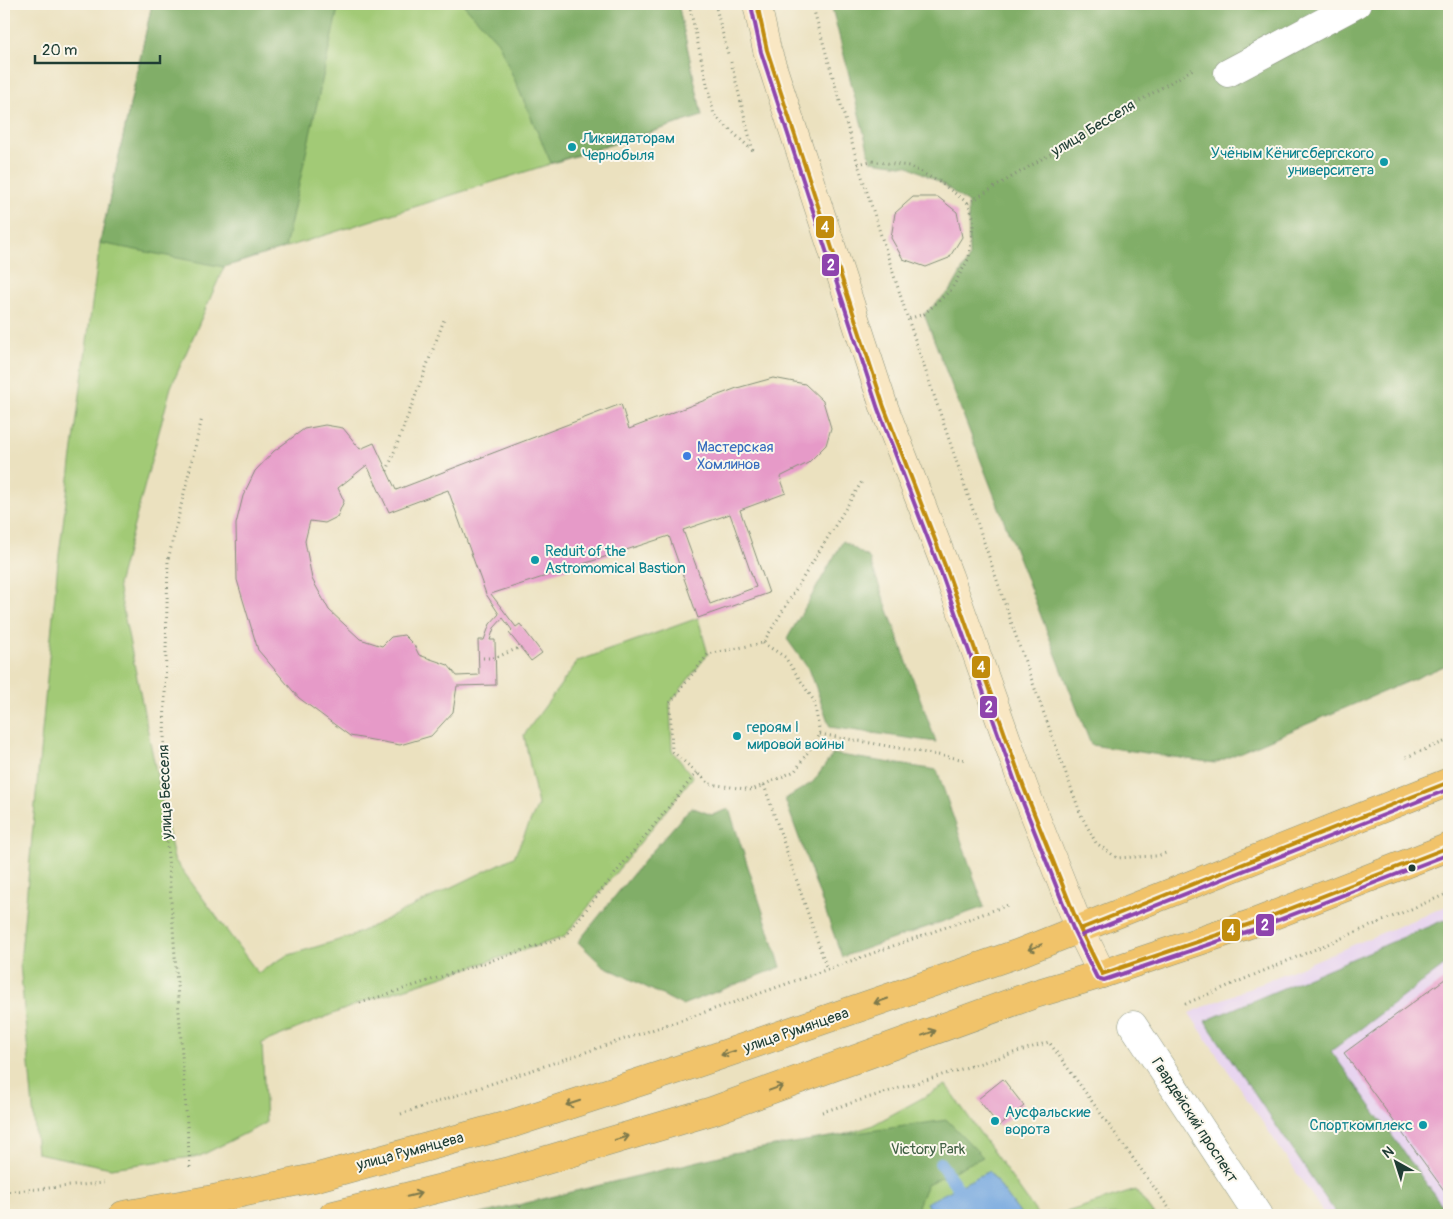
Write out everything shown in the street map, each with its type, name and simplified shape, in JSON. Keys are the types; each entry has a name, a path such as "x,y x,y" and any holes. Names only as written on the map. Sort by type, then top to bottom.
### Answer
{"main road":[{"path":"757,4 767,50 884,407 949,576 1024,788 1080,929 1102,974"},
{"name":"улица Румянцева","path":"123,1215 314,1178 511,1124 760,1043 1019,953 1449,782"},
{"path":"333,1215 513,1170 712,1111 1035,994 1102,974 1256,922 1449,847"}],"street":[{"path":"1228,72 1357,4"},
{"name":"Гвардейский проспект","path":"1133,1025 1258,1215"}],"path":[{"path":"688,4 714,115 753,151 716,4"},
{"path":"812,4 858,164 908,319 1016,636 1081,815 1096,843 1117,858 1157,856 1166,853"},
{"name":"улица Бесселя","path":"968,203 1194,68"},
{"path":"858,164 871,161 909,166 941,182 968,203 974,219 969,258 951,290 924,314 908,319"},
{"path":"387,471 444,320"},
{"name":"улица Бесселя","path":"191,1169 163,787 168,560 202,418"},
{"path":"763,643 863,480"},
{"path":"763,643 785,657 814,701 820,734 795,771 752,790 710,784 672,751 670,703 708,654 763,643"},
{"path":"478,658 495,658 521,647"},
{"path":"820,734 966,760"},
{"path":"360,1003 564,937 698,773"},
{"path":"764,785 827,969"},
{"path":"1185,1004 1449,893"},
{"path":"400,1114 744,999 1008,904"},
{"path":"1049,1042 1174,1215"},
{"path":"4,1192 103,1183"}],"shaded area":[{"path":"1449,905 1449,1215 1325,1215 1189,1013"}],"green space":[{"path":"152,4 678,4 702,116 224,267 171,387 118,585 174,859 258,973 286,956 352,936 514,857 538,805 524,735 578,661 698,618 708,654 670,703 672,751 693,777 564,937 360,1003 262,1043 266,1123 200,1156 111,1168 37,1153 20,964 58,562 100,243"},
{"path":"152,4 339,4 285,248 224,267 100,243"},
{"path":"463,4 678,4 702,116 551,163 498,42"},
{"path":"831,4 1449,4 1449,664 1215,763 1091,745 924,314 951,290 969,258 968,203 941,183 909,166 871,161"},
{"path":"843,541 869,558 936,742 830,727 810,671 787,639"},
{"path":"833,754 937,770 984,907 842,957 785,799 813,782"},
{"path":"691,807 712,815 729,809 781,967 682,1005 602,965 578,942 641,864"},
{"path":"1444,920 1449,924 1449,962 1331,1051 1449,1215 1337,1215 1205,1021"},
{"name":"Victory Park","path":"946,1085 1038,1215 1021,1215 989,1171 927,1204 933,1215 541,1215 709,1177 871,1126"},
{"name":"Victory Park","path":"947,1120 983,1157 927,1184 918,1206 922,1215 477,1215 732,1153"},
{"path":"1136,1190 1154,1215 1057,1215"}],"water":[{"path":"989,1171 1021,1215 933,1215 926,1203"}],"building":[{"path":"913,197 938,197 957,212 962,237 949,258 926,267 903,259 891,238 895,213"},
{"name":"Reduit of the Astromomical Bastion","path":"773,378 805,384 823,401 831,428 826,445 808,463 780,477 786,493 740,510 769,593 698,618 669,536 491,594 516,627 520,624 542,653 531,661 509,633 512,630 503,618 494,628 490,640 495,640 496,685 457,686 453,712 431,736 400,745 350,736 299,698 258,650 237,580 236,524 243,496 255,471 274,451 304,429 325,425 343,428 360,449 374,443 396,490 621,404 629,429 737,388","holes":["367,465 389,512 448,490 486,594 499,614 490,624 484,640 478,640 479,675 457,676 448,665 419,655 414,645 404,635 391,637 382,646 360,639 329,610 312,579 305,541 310,521 325,523 337,517 344,501 338,488","730,514 756,587 710,604 683,530"]},
{"name":"Спорткомплекс","path":"1449,976 1449,1197 1344,1053"},
{"path":"1003,1079 1024,1106 999,1126 978,1099"}],"waterway":[{"path":"940,1163 958,1188"}],"transit line":[{"name":"4","path":"757,4 767,50 884,407 949,576 1024,788 1080,929 1102,974 1256,922 1449,847"},
{"name":"2","path":"751,5 761,52 878,409 943,578 1018,790 1074,931 1097,978 1104,980 1258,928 1449,854"},
{"name":"4","path":"1080,929 1449,782"},
{"name":"2","path":"1082,935 1449,789"}],"place":[{"name":"Ликвидаторам Чернобыля","path":"572,147"},
{"name":"Учёным Кёнигсбергского университета","path":"1384,162"},
{"name":"Мастерская Хомлинов","path":"687,456"},
{"name":"Reduit of the Astromomical Bastion","path":"535,560"},
{"name":"героям I мировой войны","path":"737,736"},
{"name":"Аусфальские ворота","path":"995,1121"},
{"name":"Спорткомплекс","path":"1423,1125"}]}
